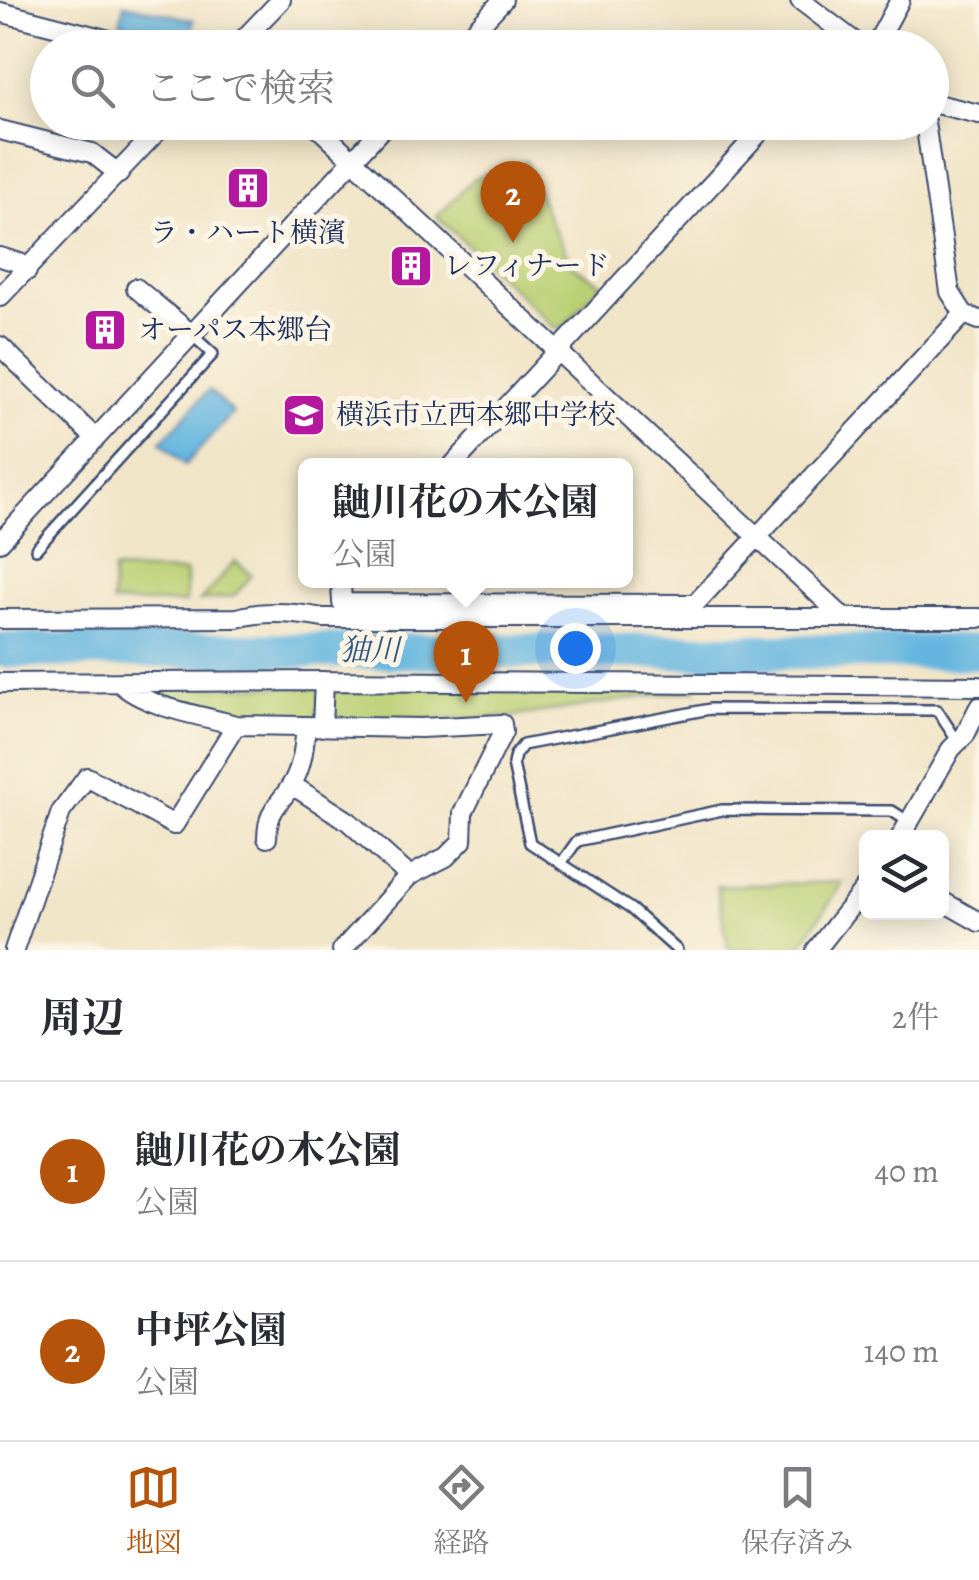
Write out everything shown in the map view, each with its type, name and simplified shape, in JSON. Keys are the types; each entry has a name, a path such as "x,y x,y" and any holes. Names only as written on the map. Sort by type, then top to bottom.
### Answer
{"street":[{"path":"252,30 281,0"},
{"path":"474,30 502,0"},
{"path":"800,0 835,30"},
{"path":"884,30 900,0"},
{"path":"0,12 70,30"},
{"path":"949,107 979,114"},
{"path":"0,130 30,138"},
{"path":"40,140 92,153 119,174"},
{"path":"0,297 150,140"},
{"path":"333,140 844,618"},
{"path":"0,542 371,140"},
{"path":"459,458 752,140"},
{"path":"341,588 342,603 695,604 972,317 953,300 948,284 928,140"},
{"path":"0,257 20,263 27,271"},
{"path":"136,288 191,334"},
{"path":"0,346 95,438"},
{"path":"0,618 236,618 303,614 323,618 979,618"},
{"path":"267,838 267,818 292,785 314,727 324,681"},
{"path":"0,683 979,686"},
{"path":"120,683 168,707 236,724 421,728 502,724 503,732 463,813 462,841 446,857 408,876 342,950"},
{"path":"904,830 979,707"},
{"path":"14,950 61,812 87,778 174,825 236,724"},
{"path":"292,785 348,820 408,876"},
{"path":"816,950 859,895"},
{"path":"949,905 979,922"}],"lane":[{"path":"36,550 212,354 191,334"},
{"path":"677,950 631,909 530,843 513,764 514,755 524,745 710,709 936,710 958,742"},
{"path":"562,862 578,841 722,810 892,812 904,830"}],"green space":[{"path":"526,161 549,220 573,266 602,284 562,328 555,328 437,217 474,178"},
{"path":"235,561 252,575 234,596 200,601"},
{"path":"113,570 186,572 186,603 112,603"},
{"path":"321,686 317,721 204,709 137,687"},
{"path":"330,686 698,689 509,717 327,721"},
{"path":"843,882 798,950 729,950 717,886"}],"water":[{"path":"124,4 194,20 192,30 153,30 120,23"},
{"path":"209,390 233,413 185,465 161,442"}],"waterway":[{"name":"㹨川","path":"0,650 979,652"}],"place":[{"name":"ラ・ハート横濱","path":"248,188"},
{"name":"中坪公園","path":"513,243"},
{"name":"レフィナード","path":"411,266"},
{"name":"オーパス本郷台","path":"105,330"},
{"name":"横浜市立西本郷中学校","path":"304,415"},
{"name":"鼬川花の木公園","path":"466,703"}]}
